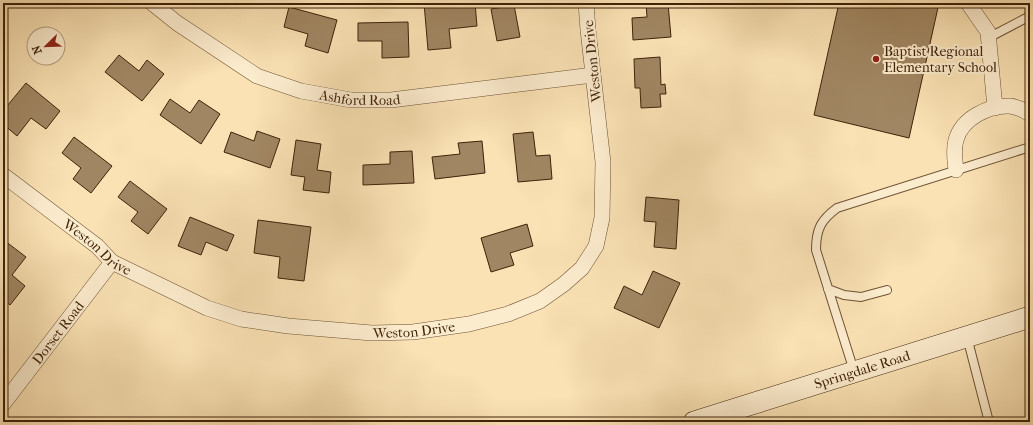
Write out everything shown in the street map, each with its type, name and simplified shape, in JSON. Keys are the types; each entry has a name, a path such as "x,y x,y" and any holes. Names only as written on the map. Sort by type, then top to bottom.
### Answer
{"main road":[{"name":"Springdale Road","path":"694,422 1030,317"}],"street":[{"name":"Ashford Road","path":"152,3 177,23 257,76 301,91 352,100 391,100 593,75"},
{"name":"Weston Drive","path":"3,175 97,246 112,262 207,308 241,319 288,326 372,333 413,332 469,324 508,314 540,301 564,284 582,268 596,246 602,218 603,162 586,3"},
{"path":"968,3 988,32 995,108"},
{"path":"956,170 954,150 956,139 965,124 983,112 995,108 1011,106 1019,108 1030,114"},
{"name":"Dorset Road","path":"3,404 112,262"}],"lane":[{"path":"988,38 1030,16"},
{"path":"854,372 816,250 816,237 820,225 828,215 837,208 1030,147"},
{"path":"828,289 844,296 861,297 886,290"},
{"path":"967,336 989,422"}],"building":[{"path":"226,3 236,3 232,8"},
{"path":"424,3 475,3 477,26 449,29 451,48 428,50"},
{"path":"646,3 668,3 671,37 633,40 632,18 647,17"},
{"name":"Baptist Regional Elementary School","path":"839,3 939,3 909,138 814,115"},
{"path":"514,5 520,37 497,41 491,9"},
{"path":"289,7 337,20 328,53 305,46 308,34 284,27"},
{"path":"408,22 409,57 382,58 382,41 358,41 358,23"},
{"path":"119,55 139,71 147,60 164,74 142,101 105,72"},
{"path":"660,57 661,85 665,84 666,94 660,94 661,107 641,108 640,88 635,88 634,59"},
{"path":"26,83 60,111 46,129 31,118 17,136 3,124 3,111"},
{"path":"170,99 190,113 199,100 220,114 201,144 160,115"},
{"path":"257,131 280,139 270,168 224,152 231,132 254,141"},
{"path":"533,132 536,156 550,155 552,179 518,182 513,134"},
{"path":"74,137 112,166 91,193 73,179 81,168 62,153"},
{"path":"296,140 321,144 317,170 331,172 329,193 303,190 305,177 291,175"},
{"path":"482,141 485,173 435,179 432,157 460,154 458,143"},
{"path":"412,151 414,183 363,185 363,165 390,164 390,152"},
{"path":"130,181 167,209 148,234 131,221 138,212 118,197"},
{"path":"646,197 679,200 676,249 654,247 656,222 644,221"},
{"path":"190,217 234,235 227,251 206,242 201,255 178,246"},
{"path":"258,220 311,227 304,281 278,278 280,257 254,253"},
{"path":"527,224 533,246 510,253 514,265 491,272 481,238"},
{"path":"5,241 26,257 12,275 25,286 10,305 3,299 3,244"},
{"path":"653,271 680,283 659,328 614,308 624,286 642,295"}],"place":[{"name":"Baptist Regional Elementary School","path":"876,59"}]}
